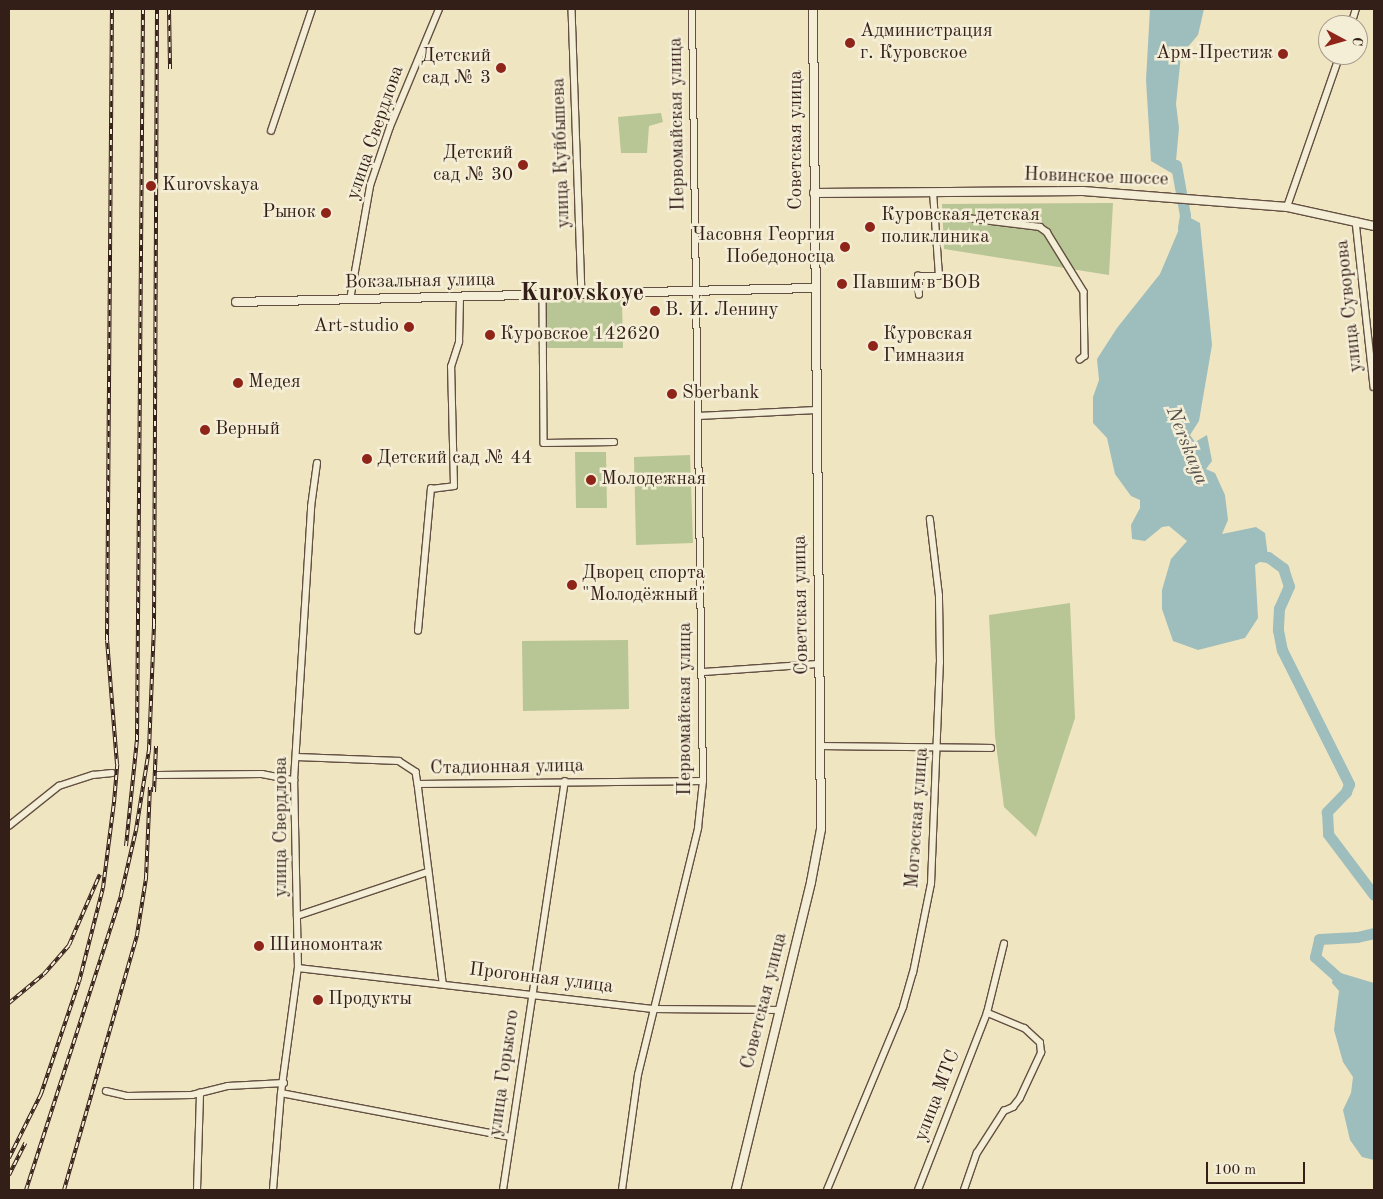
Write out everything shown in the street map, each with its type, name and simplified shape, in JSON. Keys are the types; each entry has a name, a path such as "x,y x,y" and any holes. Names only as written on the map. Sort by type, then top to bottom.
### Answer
{"street":[{"path":"271,132 312,9"},
{"name":"улица Свердлова","path":"350,300 370,186 390,127 439,9"},
{"name":"улица Куйбышева","path":"572,9 582,295"},
{"name":"Первомайская улица","path":"622,1190 638,1075 652,1009 698,828 703,781 703,672 692,9"},
{"name":"Советская улица","path":"736,1190 780,1010 821,829 822,746 818,664 813,9"},
{"path":"1287,207 1337,65"},
{"name":"Новинское шоссе","path":"814,193 1055,190 1215,200 1287,207 1374,226"},
{"path":"919,295 918,276 939,276 933,193"},
{"path":"934,214 1040,227 1046,232 1084,292 1085,356 1080,360"},
{"name":"улица Суворова","path":"1356,221 1374,387"},
{"name":"Вокзальная улица","path":"236,302 814,288"},
{"path":"542,296 544,443 614,442"},
{"path":"418,631 431,489 454,486 451,367 459,342 460,298"},
{"path":"698,416 816,410"},
{"name":"улица Свердлова","path":"273,1190 281,1093 284,1083 298,968 294,780 297,757 301,649 317,463"},
{"name":"Могэсская улица","path":"827,1190 883,1057 913,973 934,858 938,748 939,596 930,520"},
{"path":"703,672 818,664"},
{"path":"822,746 991,748"},
{"name":"Стадионная улица","path":"297,757 399,761 416,772 418,784 703,781"},
{"path":"9,826 59,786 93,775 112,773"},
{"path":"158,775 262,774 294,780"},
{"name":"улица Горького","path":"503,1190 565,782"},
{"path":"418,784 443,982"},
{"path":"297,916 428,872"},
{"name":"улица МТС","path":"918,1190 987,1013 1004,944"},
{"name":"Прогонная улица","path":"298,968 443,982 652,1009 780,1010"},
{"path":"964,1190 977,1153 1004,1111 1013,1107 1020,1098 1041,1053 1040,1043 1025,1029 987,1013"},
{"path":"106,1092 127,1096 200,1093 228,1086 284,1083"},
{"path":"196,1190 200,1093"},
{"path":"281,1093 511,1137"}],"green space":[{"path":"661,113 663,122 649,126 647,153 621,153 618,117"},
{"path":"1113,203 1109,275 944,249 942,204"},
{"path":"622,300 623,348 547,348 544,301"},
{"name":"Молодежная","path":"575,452 606,452 607,508 576,508"},
{"path":"690,455 693,543 636,545 634,457"},
{"path":"1070,603 1075,718 1036,837 1004,807 995,736 989,615"},
{"path":"628,640 629,709 523,711 522,641"}],"water":[{"path":"1150,9 1204,9 1198,35 1181,55 1176,104 1179,128 1176,161 1180,178 1151,161 1146,80"},
{"path":"1185,215 1200,223 1212,345 1199,421 1190,435 1195,442 1207,435 1212,461 1206,469 1215,473 1225,495 1228,520 1222,534 1256,527 1265,533 1268,557 1255,565 1258,618 1245,638 1198,650 1173,641 1162,609 1162,590 1171,559 1187,541 1169,526 1162,527 1145,541 1132,539 1131,525 1140,508 1140,500 1131,496 1115,474 1107,438 1093,423 1093,397 1099,380 1097,359 1117,328 1160,274"},
{"path":"1334,971 1374,983 1374,1160 1362,1157 1350,1140 1343,1110 1351,1093 1353,1077 1343,1062 1334,1030 1339,991 1332,983"}],"waterway":[{"name":"Nerskaya","path":"1176,165 1185,215 1183,228"},
{"name":"Nerskaya","path":"1253,555 1268,557 1283,568 1289,586 1279,608 1278,630 1282,650 1349,784 1346,792 1327,812 1328,834 1374,895"},
{"name":"Nerskaya","path":"1344,983 1315,957 1319,939 1357,937 1374,933"}],"railway":[{"path":"9,1158 41,1094 79,982 103,888 114,802 117,764 107,640 112,9"},
{"path":"126,846 137,740 143,9"},
{"path":"26,1190 121,895 136,830 149,750 154,624 157,9"},
{"path":"169,9 170,69"},
{"path":"154,792 156,746"},
{"path":"64,1190 137,935 146,878 150,787"},
{"path":"9,1003 44,974 69,945 100,874"},
{"path":"9,1175 25,1143"}],"place":[{"name":"Администрация г. Куровское","path":"850,43"},
{"name":"Арм-Престиж","path":"1283,54"},
{"name":"Детский сад № 3","path":"501,68"},
{"name":"Детский сад № 30","path":"523,165"},
{"name":"Kurovskaya","path":"151,186"},
{"name":"Рынок","path":"326,213"},
{"name":"Куровская детская поликлиника","path":"870,227"},
{"name":"Часовня Георгия Победоносца","path":"845,247"},
{"name":"Павшим в ВОВ","path":"842,284"},
{"name":"В. И. Ленину","path":"655,311"},
{"name":"Art-studio","path":"409,327"},
{"name":"Куровское 142620","path":"490,335"},
{"name":"Куровская Гимназия","path":"873,346"},
{"name":"Медея","path":"238,383"},
{"name":"Sberbank","path":"672,394"},
{"name":"Верный","path":"205,430"},
{"name":"Детский сад № 44","path":"367,459"},
{"name":"Молодежная","path":"591,480"},
{"name":"Дворец спорта \"Молодёжный\"","path":"572,585"},
{"name":"Шиномонтаж","path":"259,946"},
{"name":"Продукты","path":"318,1000"}],"district":[{"name":"Kurovskoye","path":"582,295"}]}
